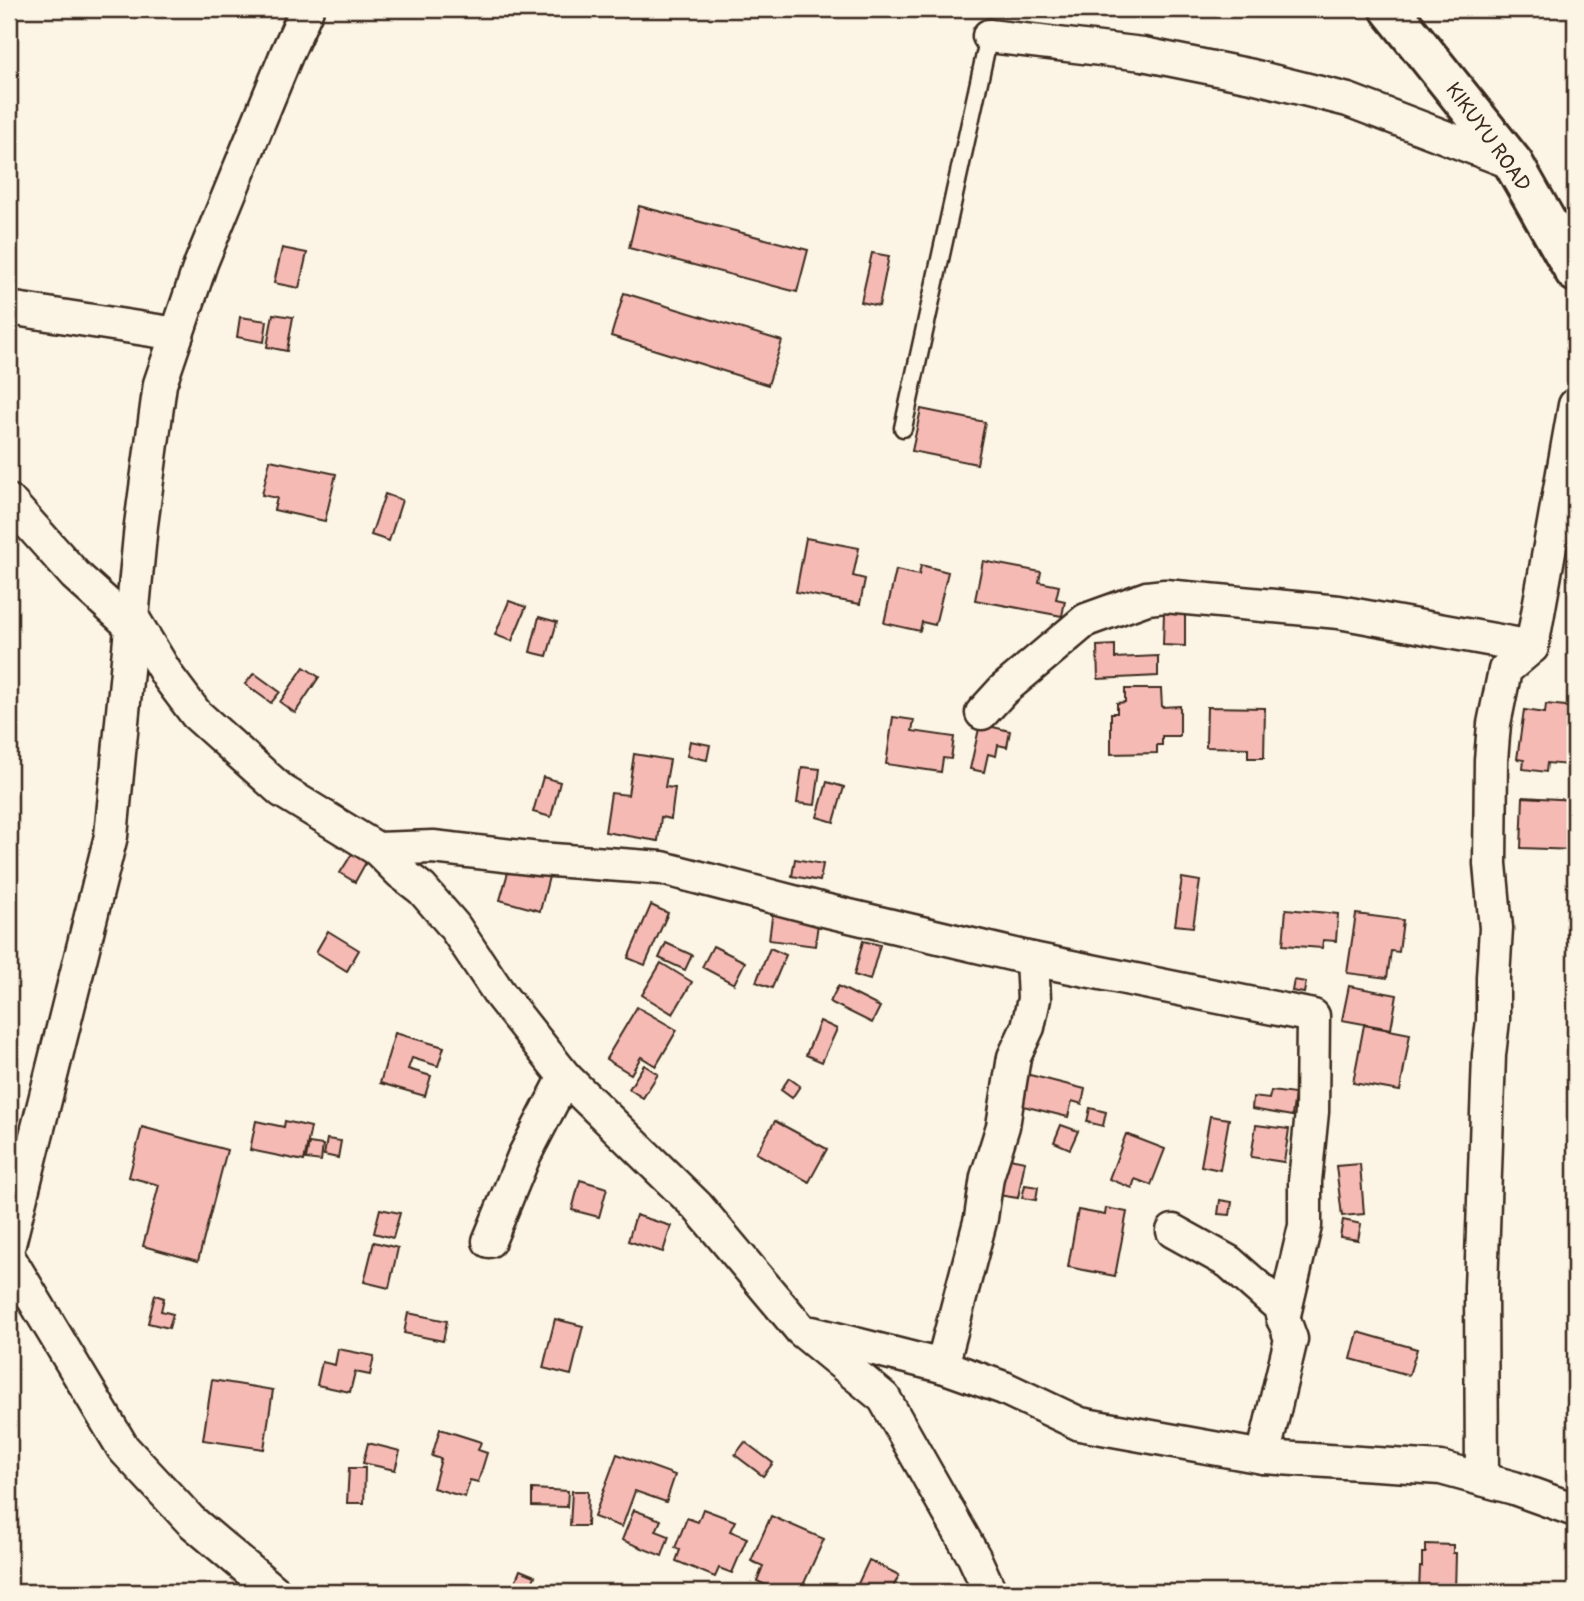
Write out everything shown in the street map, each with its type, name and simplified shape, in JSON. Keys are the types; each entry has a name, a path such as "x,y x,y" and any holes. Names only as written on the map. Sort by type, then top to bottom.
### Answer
{"main road":[{"name":"KIKUYU ROAD","path":"1390,9 1513,163 1575,272"}],"street":[{"path":"9,1244 111,836 131,620 160,384 201,262 307,9"},
{"path":"989,36 1143,54 1252,76 1348,100 1513,163"},
{"path":"9,308 177,334"},
{"path":"1482,1479 1481,1289 1496,928 1490,864 1494,724 1505,670 1532,647 1575,405"},
{"path":"9,501 75,575 131,620 195,714 282,791 377,849 422,889 454,926 501,996 565,1077 697,1206 801,1330 884,1398 974,1557 990,1592"},
{"path":"982,712 1003,690 1086,620 1147,598 1165,596 1339,612 1532,647"},
{"path":"377,849 433,847 539,859 662,868 1032,959 1313,1016 1312,1112 1305,1181 1304,1226 1283,1320"},
{"path":"942,1366 981,1218 987,1177 1003,1126 1014,1058 1028,1027 1034,999 1032,959"},
{"path":"489,1241 524,1156 565,1077"},
{"path":"1173,1231 1229,1262 1279,1306 1291,1339 1263,1457"},
{"path":"9,1258 123,1448 191,1521 275,1592"},
{"path":"801,1330 942,1366 1004,1388 1080,1424 1263,1457 1441,1468 1575,1510"}],"lane":[{"path":"903,428 989,36"}],"building":[{"path":"639,206 808,250 797,292 629,248"},
{"path":"282,248 307,253 299,288 274,283"},
{"path":"872,253 889,256 879,306 861,302"},
{"path":"624,293 782,341 768,385 611,336"},
{"path":"273,314 293,317 287,351 267,347"},
{"path":"240,317 267,321 264,342 237,337"},
{"path":"921,409 985,422 977,464 912,451"},
{"path":"270,460 336,474 325,521 274,510 277,498 262,495"},
{"path":"385,494 402,500 389,541 371,535"},
{"path":"806,538 859,548 853,576 865,579 860,604 796,592"},
{"path":"983,561 1041,572 1039,582 1059,586 1056,599 1065,601 1062,616 975,600"},
{"path":"921,565 948,572 935,625 922,622 920,631 884,623 896,570 919,575"},
{"path":"509,601 526,607 512,641 495,635"},
{"path":"1164,612 1185,613 1185,646 1163,645"},
{"path":"539,617 557,622 547,656 530,652"},
{"path":"1115,645 1115,658 1158,656 1158,676 1098,679 1097,646"},
{"path":"304,667 319,677 295,713 280,702"},
{"path":"254,673 280,692 271,703 245,684"},
{"path":"1125,689 1161,689 1162,707 1180,706 1180,736 1162,736 1162,745 1157,745 1157,753 1111,754 1111,713 1117,713 1117,703 1125,702"},
{"path":"1546,704 1575,707 1569,765 1547,763 1546,772 1523,769 1524,760 1517,759 1524,710 1545,713"},
{"path":"1207,707 1265,708 1264,758 1248,758 1248,748 1206,747"},
{"path":"893,717 914,720 912,731 954,737 951,759 943,758 941,772 886,764"},
{"path":"980,724 1010,731 1007,747 998,745 996,756 988,754 984,772 970,769"},
{"path":"690,741 710,745 707,760 687,756"},
{"path":"634,754 670,760 665,787 675,788 671,819 661,817 658,841 605,832 611,793 628,795"},
{"path":"802,767 820,769 815,805 797,803"},
{"path":"543,777 560,782 551,817 533,812"},
{"path":"827,782 844,787 834,822 817,817"},
{"path":"1523,797 1575,800 1575,850 1521,848"},
{"path":"355,849 369,857 355,882 340,873"},
{"path":"795,859 823,864 820,881 792,876"},
{"path":"511,862 550,873 540,911 500,900"},
{"path":"1182,878 1200,881 1193,927 1175,925"},
{"path":"651,905 668,913 645,965 628,958"},
{"path":"1286,909 1338,914 1336,941 1323,940 1322,948 1283,945"},
{"path":"773,910 819,916 815,946 769,940"},
{"path":"1356,914 1403,920 1399,952 1391,951 1387,978 1347,973"},
{"path":"328,931 359,950 347,971 316,952"},
{"path":"863,941 880,945 870,980 854,975"},
{"path":"666,943 692,955 685,970 659,958"},
{"path":"713,946 745,962 734,984 702,967"},
{"path":"770,948 786,955 772,988 756,982"},
{"path":"661,963 692,982 673,1014 642,995"},
{"path":"1294,980 1306,982 1304,993 1292,991"},
{"path":"838,986 880,1007 872,1023 830,1002"},
{"path":"1349,986 1397,995 1391,1029 1342,1020"},
{"path":"637,1007 677,1030 656,1066 641,1057 631,1074 606,1059"},
{"path":"820,1021 837,1029 822,1062 806,1055"},
{"path":"1364,1025 1410,1034 1400,1091 1353,1083"},
{"path":"395,1033 444,1047 438,1066 412,1058 408,1069 431,1076 425,1096 380,1083"},
{"path":"644,1065 658,1074 643,1098 629,1089"},
{"path":"1022,1073 1085,1089 1082,1104 1072,1101 1068,1117 1015,1104"},
{"path":"789,1078 800,1086 792,1098 781,1090"},
{"path":"1271,1091 1295,1094 1292,1116 1252,1109 1253,1097 1269,1099"},
{"path":"1090,1108 1106,1112 1103,1126 1087,1122"},
{"path":"1210,1116 1229,1119 1220,1170 1201,1166"},
{"path":"256,1121 284,1127 285,1121 311,1127 304,1161 250,1150"},
{"path":"775,1121 827,1149 809,1182 756,1153"},
{"path":"1061,1125 1078,1131 1070,1149 1054,1142"},
{"path":"1256,1125 1289,1129 1284,1162 1251,1157"},
{"path":"142,1127 227,1150 198,1261 143,1246 159,1185 129,1177"},
{"path":"1126,1134 1165,1149 1151,1185 1135,1179 1132,1188 1109,1179"},
{"path":"327,1139 341,1141 338,1158 324,1155"},
{"path":"309,1143 323,1145 321,1161 306,1159"},
{"path":"1004,1157 1025,1161 1018,1198 998,1195"},
{"path":"1360,1164 1364,1214 1342,1216 1336,1166"},
{"path":"580,1180 607,1188 599,1217 572,1210"},
{"path":"1025,1185 1038,1187 1036,1200 1022,1198"},
{"path":"1220,1200 1232,1202 1230,1215 1218,1214"},
{"path":"1106,1208 1127,1212 1115,1276 1068,1267 1078,1210 1105,1215"},
{"path":"380,1209 400,1213 393,1238 374,1233"},
{"path":"636,1215 671,1226 663,1252 628,1241"},
{"path":"1343,1220 1361,1224 1358,1240 1340,1237"},
{"path":"374,1242 398,1248 389,1288 364,1282"},
{"path":"155,1295 164,1298 161,1311 173,1314 169,1328 148,1323"},
{"path":"408,1313 447,1321 443,1341 404,1333"},
{"path":"555,1319 583,1326 571,1375 543,1368"},
{"path":"1358,1332 1417,1349 1409,1375 1351,1359"},
{"path":"338,1349 374,1356 370,1375 355,1372 350,1392 317,1385 322,1362 335,1365"},
{"path":"212,1380 273,1390 264,1449 203,1440"},
{"path":"440,1429 481,1442 478,1450 487,1453 478,1482 470,1480 465,1497 433,1488 441,1459 432,1456"},
{"path":"745,1442 773,1463 763,1476 735,1455"},
{"path":"368,1443 400,1451 395,1470 363,1463"},
{"path":"617,1454 675,1475 666,1502 635,1491 622,1527 594,1517"},
{"path":"349,1468 365,1468 364,1503 347,1503"},
{"path":"532,1489 568,1491 567,1507 532,1506"},
{"path":"572,1491 588,1491 587,1526 570,1526"},
{"path":"703,1509 735,1521 730,1531 747,1538 732,1573 719,1568 715,1577 676,1561 680,1550 675,1548 687,1518 698,1522"},
{"path":"634,1510 661,1520 656,1531 669,1536 662,1556 622,1540"},
{"path":"771,1516 824,1539 800,1592 781,1592 757,1581 763,1566 751,1561"},
{"path":"1426,1544 1453,1545 1453,1553 1456,1553 1455,1592 1419,1592 1422,1553 1426,1553"},
{"path":"869,1560 899,1575 891,1592 866,1592 856,1588"},
{"path":"520,1570 535,1576 529,1592 513,1587"}]}
